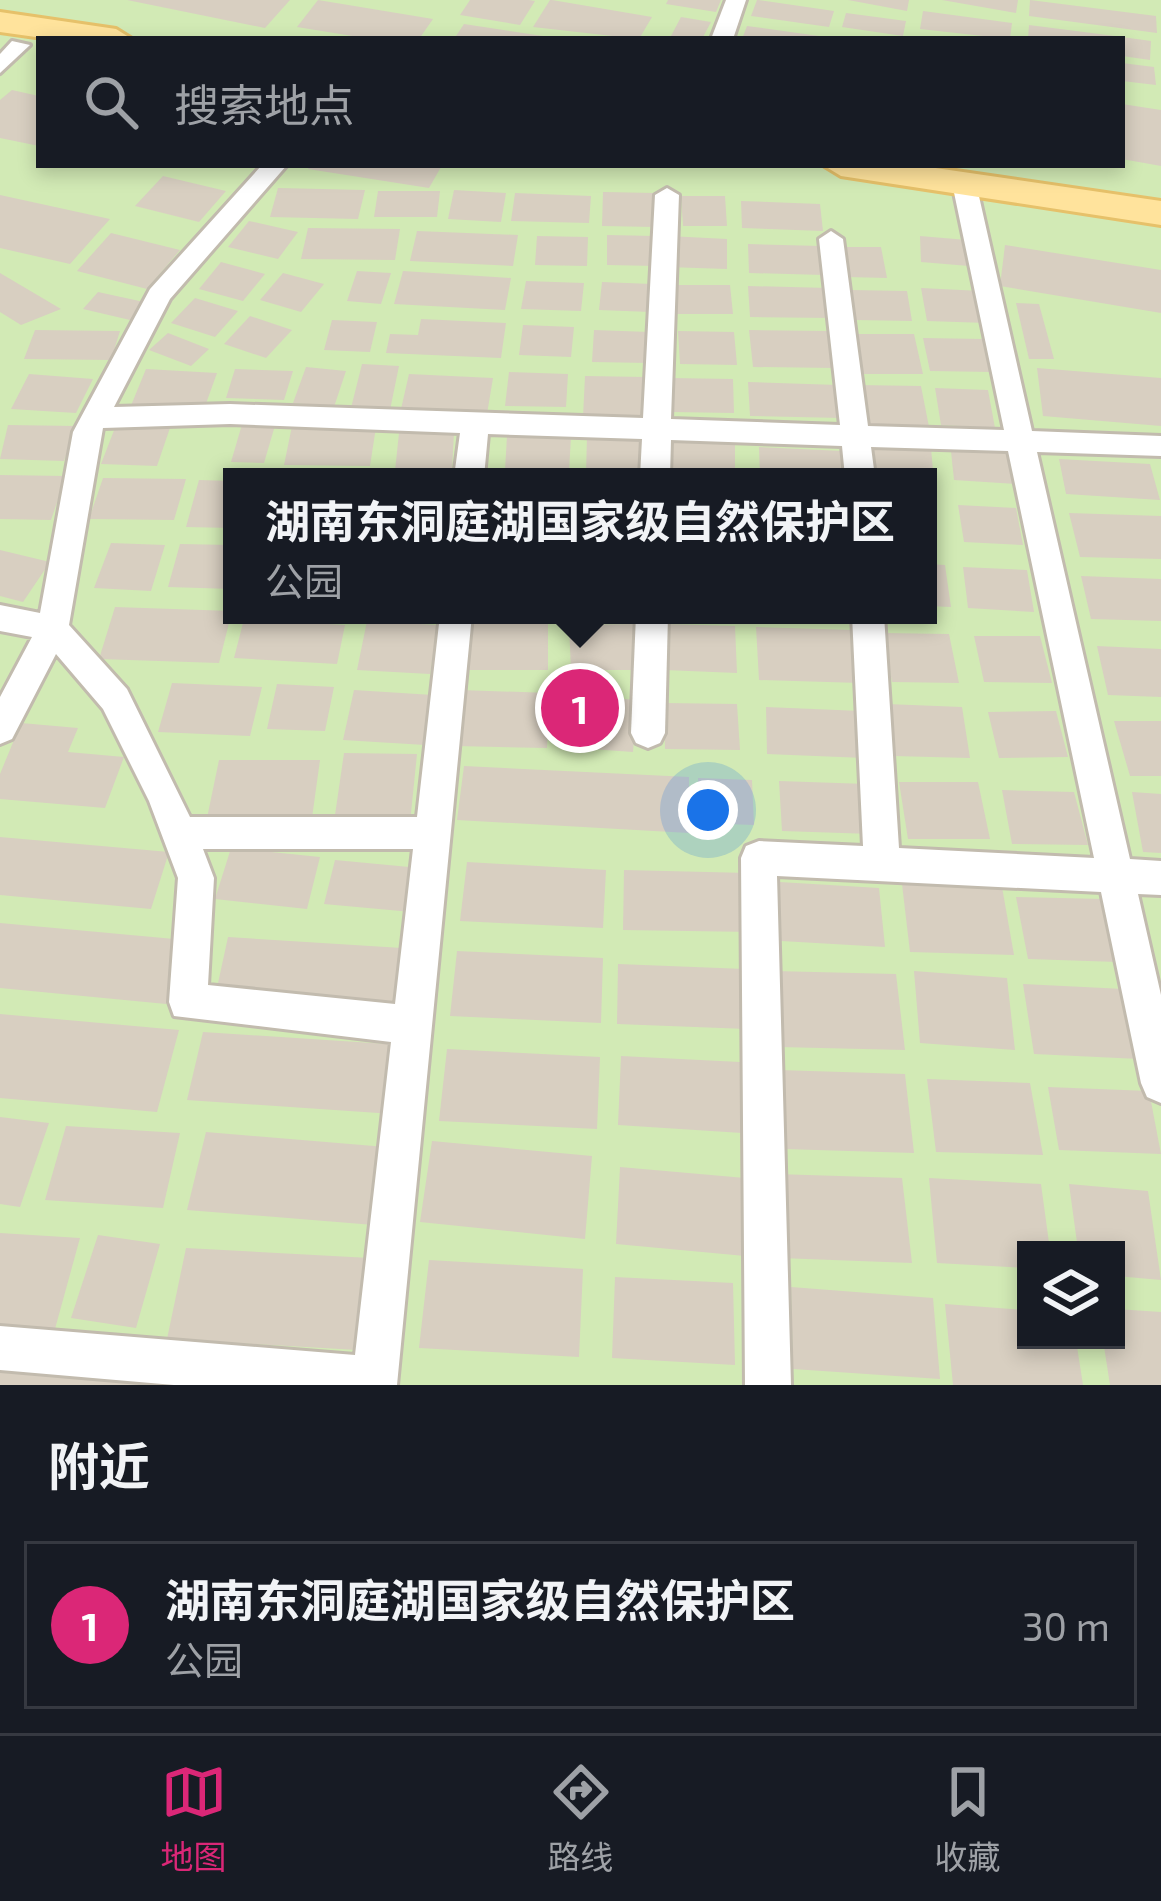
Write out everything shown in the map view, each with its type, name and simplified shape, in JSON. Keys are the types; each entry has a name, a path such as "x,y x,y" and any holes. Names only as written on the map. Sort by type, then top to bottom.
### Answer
{"main road":[{"path":"883,168 1161,193"},
{"path":"966,174 1161,213"}],"street":[{"path":"723,36 736,0"},
{"path":"0,729 53,628 87,432 159,295 272,168"},
{"path":"966,174 1161,1083"},
{"path":"655,468 667,195"},
{"path":"831,238 860,468"},
{"path":"94,418 230,414 1161,446"},
{"path":"470,468 475,423"},
{"path":"0,618 53,628 115,699 196,878 188,1002 414,1025"},
{"path":"0,1348 374,1382 455,624"},
{"path":"648,733 652,624"},
{"path":"869,624 882,864"},
{"path":"179,832 436,832"},
{"path":"768,1385 759,858 1161,878"}],"green space":[{"path":"0,0 1161,0 1161,1385 0,1385"}],"building":[{"path":"127,0 290,0 265,28"},
{"path":"318,0 433,19 421,36 352,36 297,27"},
{"path":"470,0 535,1 520,25 460,15"},
{"path":"550,0 652,17 641,36 533,27"},
{"path":"668,0 721,0 716,12 666,4"},
{"path":"757,0 834,11 829,27 751,16"},
{"path":"848,0 909,0 907,11"},
{"path":"942,0 1018,0 1016,13"},
{"path":"1030,0 1156,16 1157,33 1029,16"},
{"path":"923,11 1012,23 1010,36 920,29"},
{"path":"846,13 906,21 903,36 842,27"},
{"path":"681,17 711,22 704,36 671,36"},
{"path":"464,24 543,36 456,36"},
{"path":"1029,25 1115,36 1028,36"},
{"path":"747,26 819,36 743,36"},
{"path":"1125,37 1151,41 1150,60 1125,56"},
{"path":"1125,63 1154,67 1156,85 1125,81"},
{"path":"12,90 36,95 36,145 0,138 0,100"},
{"path":"1125,104 1161,110 1161,166 1125,160"},
{"path":"308,168 440,168 429,188"},
{"path":"163,176 226,191 199,222 135,206"},
{"path":"278,188 365,190 358,219 270,217"},
{"path":"454,190 506,193 501,222 448,219"},
{"path":"378,191 440,191 437,217 374,217"},
{"path":"603,192 654,193 654,227 602,226"},
{"path":"515,193 591,196 589,223 511,221"},
{"path":"0,195 110,219 70,264 0,248"},
{"path":"681,196 725,196 727,226 683,226"},
{"path":"741,201 820,204 823,231 742,228"},
{"path":"249,221 298,232 278,259 228,247"},
{"path":"308,228 400,229 395,260 301,259"},
{"path":"417,231 518,235 513,266 410,261"},
{"path":"111,233 180,250 147,289 77,271"},
{"path":"607,235 655,236 656,266 607,265"},
{"path":"537,236 588,237 587,266 535,265"},
{"path":"668,236 727,239 727,269 667,267"},
{"path":"920,236 967,240 969,266 921,262"},
{"path":"748,244 821,246 824,275 749,273"},
{"path":"1005,245 1161,270 1161,313 1000,286"},
{"path":"841,247 881,247 887,278 846,277"},
{"path":"221,262 265,274 243,301 199,289"},
{"path":"357,271 391,273 381,304 347,301"},
{"path":"403,271 511,278 505,310 394,304"},
{"path":"0,273 61,309 21,325 0,312"},
{"path":"283,273 324,284 301,312 260,300"},
{"path":"526,281 584,283 581,311 521,309"},
{"path":"602,282 652,284 651,312 599,310"},
{"path":"675,285 730,285 733,314 677,314"},
{"path":"748,286 829,288 833,318 750,317"},
{"path":"921,288 981,291 987,323 927,321"},
{"path":"851,290 907,291 912,321 855,320"},
{"path":"98,292 144,302 130,320 83,309"},
{"path":"195,298 238,311 215,337 171,323"},
{"path":"1016,303 1039,304 1054,359 1029,359"},
{"path":"250,316 292,330 266,358 224,344"},
{"path":"421,319 506,323 501,358 386,353 390,334 418,335"},
{"path":"332,320 377,322 370,352 324,350"},
{"path":"523,325 574,327 571,357 519,355"},
{"path":"35,330 120,331 111,360 24,359"},
{"path":"594,330 650,332 649,363 592,362"},
{"path":"749,330 829,331 835,368 753,367"},
{"path":"678,331 734,332 737,365 680,364"},
{"path":"168,333 209,349 191,366 149,350"},
{"path":"856,334 914,334 923,374 863,374"},
{"path":"923,338 984,339 992,372 930,371"},
{"path":"362,364 399,366 390,410 351,408"},
{"path":"306,367 346,371 334,407 293,403"},
{"path":"1037,368 1161,378 1161,426 1043,416"},
{"path":"146,369 217,373 203,412 130,408"},
{"path":"235,369 293,371 284,400 226,398"},
{"path":"509,372 568,374 566,407 505,406"},
{"path":"29,374 93,379 76,413 11,409"},
{"path":"409,374 493,378 487,414 401,409"},
{"path":"585,376 646,377 645,419 583,417"},
{"path":"670,378 733,379 734,413 671,412"},
{"path":"748,382 838,385 842,418 750,416"},
{"path":"857,385 921,386 929,427 862,425"},
{"path":"935,388 988,390 995,428 941,425"},
{"path":"118,420 172,422 157,466 101,464"},
{"path":"243,421 276,422 264,463 231,462"},
{"path":"8,425 76,426 64,461 0,459"},
{"path":"292,426 376,427 370,466 284,465"},
{"path":"454,432 452,468 395,468 399,433"},
{"path":"507,436 571,437 569,468 505,468"},
{"path":"587,436 646,437 647,468 586,468"},
{"path":"673,441 735,443 735,468 672,468"},
{"path":"950,442 1009,445 1016,484 954,480"},
{"path":"873,445 931,448 933,468 874,468"},
{"path":"759,447 843,451 845,468 760,468"},
{"path":"1059,459 1150,464 1160,500 1066,494"},
{"path":"0,475 66,476 51,520 0,519"},
{"path":"103,478 186,479 174,520 89,519"},
{"path":"199,480 223,481 223,528 186,527"},
{"path":"958,505 1016,508 1023,545 964,542"},
{"path":"1069,513 1161,516 1161,559 1080,557"},
{"path":"111,543 165,545 151,591 94,588"},
{"path":"180,544 223,545 223,589 168,587"},
{"path":"0,550 50,562 23,602 0,596"},
{"path":"937,565 945,565 951,607 937,606"},
{"path":"963,567 1027,570 1034,612 968,608"},
{"path":"1081,576 1161,579 1161,621 1091,619"},
{"path":"115,607 223,611 223,624 229,624 219,663 99,659"},
{"path":"243,624 345,625 337,664 234,658"},
{"path":"366,624 438,625 430,674 357,670"},
{"path":"468,624 548,624 548,670 465,670"},
{"path":"636,624 638,670 571,670 569,625"},
{"path":"665,624 735,626 737,673 665,670"},
{"path":"756,627 854,630 860,683 759,680"},
{"path":"883,633 949,634 959,683 892,682"},
{"path":"974,636 1040,636 1052,683 984,682"},
{"path":"1097,646 1161,649 1161,697 1108,695"},
{"path":"172,683 262,687 250,736 158,732"},
{"path":"277,684 334,687 325,731 267,729"},
{"path":"354,690 433,695 425,745 343,740"},
{"path":"460,690 550,693 547,748 455,746"},
{"path":"569,695 637,700 633,752 563,747"},
{"path":"664,703 737,704 740,750 665,749"},
{"path":"887,704 962,707 970,758 893,756"},
{"path":"766,707 861,711 865,758 767,754"},
{"path":"1056,711 1068,757 999,758 988,712"},
{"path":"1114,721 1161,721 1161,776 1130,776"},
{"path":"21,723 78,728 68,752 124,757 105,808 0,799 0,774"},
{"path":"344,753 417,754 410,823 334,822"},
{"path":"219,760 320,760 312,818 207,818"},
{"path":"464,766 689,777 689,833 457,820"},
{"path":"698,778 752,780 754,825 699,823"},
{"path":"779,781 867,784 872,834 782,831"},
{"path":"899,782 978,782 990,839 908,839"},
{"path":"1002,790 1074,792 1088,845 1012,844"},
{"path":"1132,792 1161,794 1161,853 1143,852"},
{"path":"0,837 169,852 151,909 0,895"},
{"path":"231,848 320,857 307,909 215,899"},
{"path":"335,860 420,868 412,912 324,904"},
{"path":"467,862 606,870 603,928 460,921"},
{"path":"624,870 749,873 753,932 623,930"},
{"path":"763,881 879,888 885,947 764,940"},
{"path":"902,884 1002,887 1014,955 910,952"},
{"path":"1016,897 1104,899 1118,962 1028,959"},
{"path":"0,923 185,940 166,1004 0,988"},
{"path":"228,937 402,948 394,1007 215,997"},
{"path":"457,951 603,958 601,1023 450,1016"},
{"path":"618,964 745,969 747,1029 617,1024"},
{"path":"774,971 896,974 905,1050 779,1047"},
{"path":"914,971 1007,978 1015,1050 920,1043"},
{"path":"1023,984 1124,989 1139,1059 1034,1054"},
{"path":"0,1014 179,1030 157,1112 0,1098"},
{"path":"203,1032 403,1045 393,1114 187,1100"},
{"path":"447,1049 600,1057 597,1129 439,1121"},
{"path":"621,1056 740,1062 742,1133 618,1125"},
{"path":"779,1070 905,1074 914,1153 784,1149"},
{"path":"927,1079 1030,1083 1043,1155 936,1152"},
{"path":"1048,1087 1149,1091 1161,1154 1059,1150"},
{"path":"0,1117 49,1123 20,1207 0,1204"},
{"path":"66,1126 180,1133 163,1208 45,1200"},
{"path":"206,1132 386,1147 374,1225 187,1210"},
{"path":"432,1141 592,1156 585,1239 420,1222"},
{"path":"620,1167 745,1178 745,1256 616,1244"},
{"path":"776,1174 902,1178 912,1263 780,1258"},
{"path":"929,1178 1041,1184 1049,1241 1017,1241 1017,1267 937,1263"},
{"path":"1069,1184 1148,1191 1161,1280 1125,1277 1125,1241 1077,1241"},
{"path":"0,1233 80,1238 55,1329 0,1325"},
{"path":"98,1235 160,1244 136,1328 71,1318"},
{"path":"186,1248 370,1258 357,1350 167,1339"},
{"path":"429,1260 583,1269 579,1357 419,1348"},
{"path":"615,1277 733,1283 735,1365 612,1358"},
{"path":"791,1287 933,1298 940,1379 793,1369"},
{"path":"945,1304 1017,1309 1017,1349 1077,1349 1083,1385 953,1385"},
{"path":"1125,1310 1161,1312 1161,1385 1110,1385 1104,1349 1125,1349"},
{"path":"0,1372 141,1379 139,1385 0,1385"}],"place":[{"name":"湖南东洞庭湖国家级自然保护区","path":"580,708"}]}
